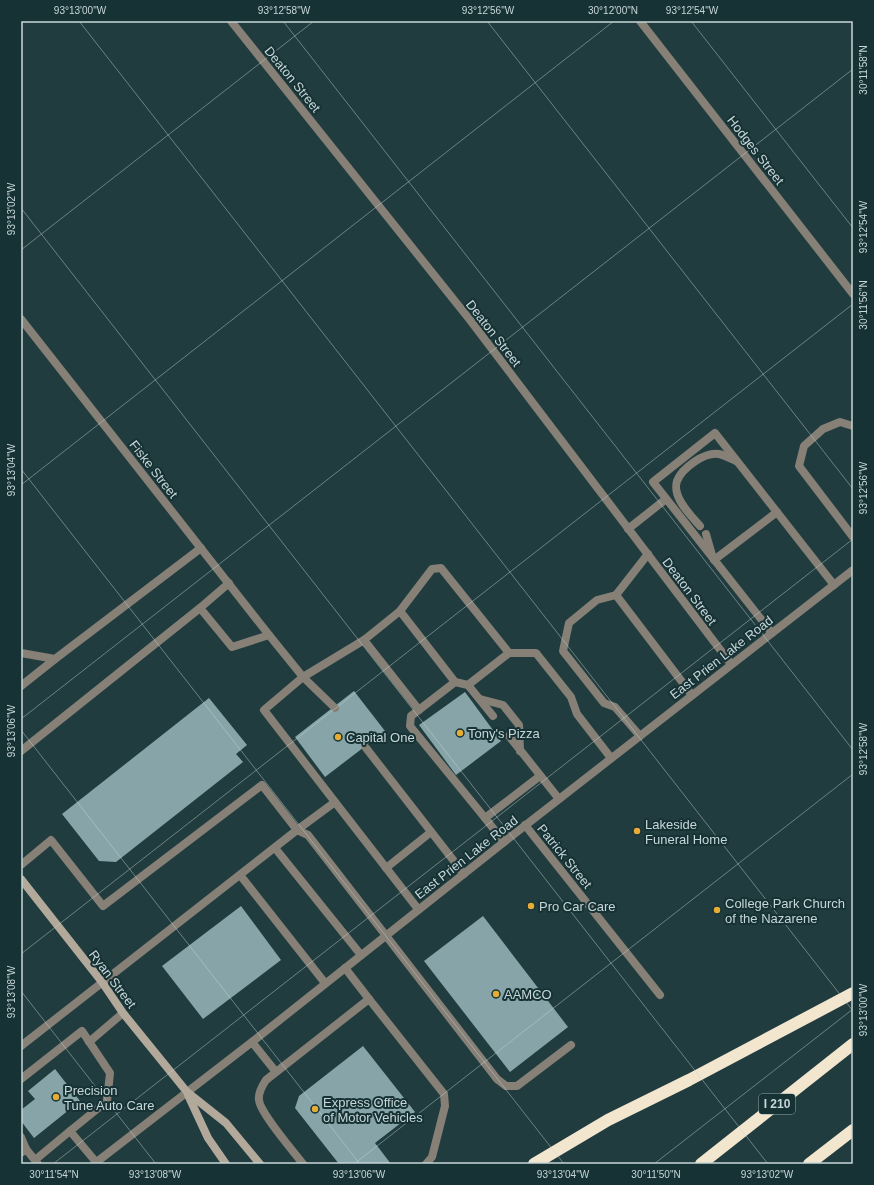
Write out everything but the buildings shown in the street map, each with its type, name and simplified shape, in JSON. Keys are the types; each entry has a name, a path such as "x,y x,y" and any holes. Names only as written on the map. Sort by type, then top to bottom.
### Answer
{"highway":[{"path":"534,1164 608,1120 689,1080 853,993"},
{"name":"I 210","path":"701,1164 853,1044"},
{"path":"809,1164 853,1130"}],"main road":[{"name":"Ryan Street","path":"21,879 102,982 123,1013 187,1092 226,1123 260,1164"},
{"name":"Ryan Street","path":"187,1092 208,1138 226,1164"}],"street":[{"name":"Deaton Street","path":"231,21 470,320 731,664"},
{"name":"Hodges Street","path":"640,21 853,294"},
{"name":"Fiske Street","path":"21,319 269,635 303,677 335,708"},
{"path":"853,426 840,422 823,429 804,446 799,466 853,537"},
{"path":"772,633 652,482 715,433 834,584"},
{"path":"700,526 677,494 676,483 681,474 706,455 719,454 737,461"},
{"path":"628,529 666,499"},
{"path":"713,559 777,512"},
{"path":"706,534 713,559"},
{"path":"21,686 201,548"},
{"path":"640,736 616,707 604,703 563,651 569,623 597,600 616,595 648,554"},
{"path":"418,909 264,710 303,677 364,640 400,611 432,569 441,568 509,653"},
{"name":"East Prien Lake Road","path":"95,1163 252,1042 418,909 853,570"},
{"path":"21,751 200,608 229,583"},
{"path":"616,595 692,695"},
{"path":"200,608 232,647 269,635"},
{"path":"400,611 455,682 468,685 493,716"},
{"path":"364,640 419,710"},
{"path":"21,653 55,659"},
{"path":"468,685 509,653 536,653 571,697 577,714 611,758"},
{"path":"455,682 411,716 410,726 504,842"},
{"path":"480,699 503,705 519,725 520,751"},
{"path":"509,736 559,799"},
{"path":"366,748 464,874"},
{"path":"485,818 540,776"},
{"path":"21,865 51,840 103,906 262,786 297,830 308,836 497,1079 506,1086 517,1086 571,1045"},
{"path":"21,1046 297,830 335,802"},
{"name":"Patrick Street","path":"525,825 660,995"},
{"path":"386,868 431,832"},
{"path":"275,848 361,955"},
{"path":"240,875 325,983"},
{"path":"345,968 444,1094 445,1106 432,1157 426,1164"},
{"path":"304,1164 263,1111 259,1100 260,1089 266,1080 369,999"},
{"path":"89,1042 123,1013"},
{"path":"21,1079 82,1031 110,1072 107,1101 70,1131 37,1162 24,1151 21,1137"},
{"path":"252,1042 276,1072"},
{"path":"70,1131 95,1163"}],"place":[{"name":"Tony's Pizza","path":"460,733"},
{"name":"Capital One","path":"338,737"},
{"name":"Lakeside Funeral Home","path":"637,831"},
{"name":"Pro Car Care","path":"531,906"},
{"name":"College Park Church of the Nazarene","path":"717,910"},
{"name":"AAMCO","path":"496,994"},
{"name":"Precision Tune Auto Care","path":"56,1097"},
{"name":"Express Office of Motor Vehicles","path":"315,1109"}]}
